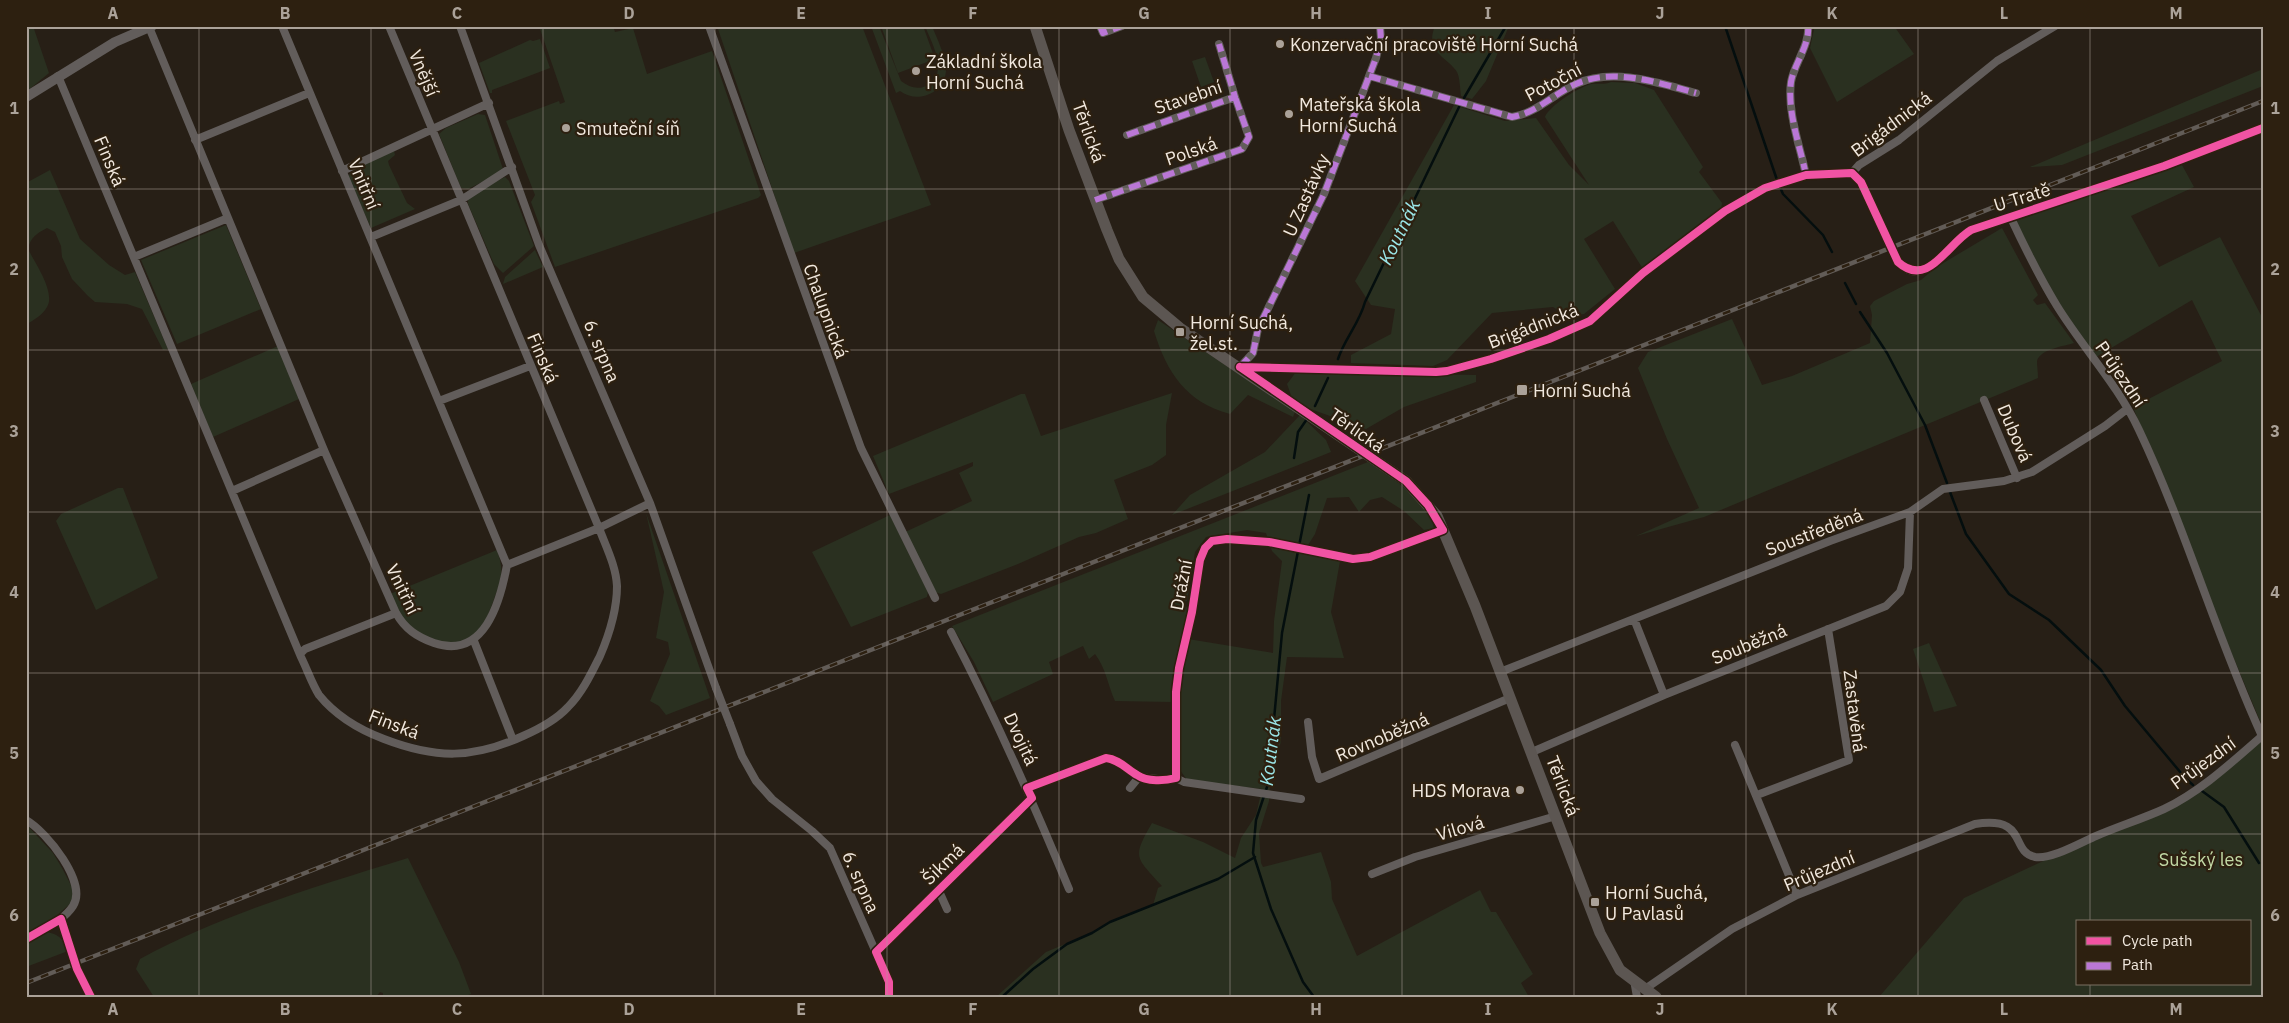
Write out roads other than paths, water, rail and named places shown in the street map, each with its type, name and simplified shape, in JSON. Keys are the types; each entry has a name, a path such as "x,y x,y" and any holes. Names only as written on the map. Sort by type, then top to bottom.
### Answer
{"main road":[{"name":"Těrlická","path":"1035,26 1069,130 1095,200 1119,259 1143,297 1180,328 1406,481 1428,504 1443,530 1500,672 1600,933 1620,970 1634,980 1641,993 1656,997"}],"street":[{"name":"Vnitřní","path":"282,26 507,565"},
{"name":"Vnější","path":"389,26 461,200"},
{"name":"6. srpna","path":"460,26 539,245 650,503 742,756 756,781 772,799 830,848 888,982 889,997"},
{"name":"Chalupnická","path":"709,26 861,448 935,598"},
{"path":"1100,26 1103,33 1122,26"},
{"name":"U Zastávky","path":"1240,367 1253,353 1258,329 1324,194 1360,94 1369,76 1381,39 1380,26"},
{"path":"1806,175 1790,98 1795,68 1803,49 1808,26"},
{"name":"Brigádnická","path":"1240,367 1436,372 1447,371 1491,359 1549,339 1590,321 1643,273 1725,211 1765,188 1806,175 1852,173 1859,165 1899,140 1997,61 2055,26"},
{"name":"Vnitřní","path":"150,27 324,450 396,613 403,625 414,634 426,640 447,646 474,641"},
{"path":"26,97 115,42 150,27"},
{"name":"Stavební","path":"1126,135 1235,97 1219,44"},
{"name":"Finská","path":"58,76 300,654 319,694 342,717 365,732 411,750 450,754 476,753 513,740 541,728 568,708 590,676 605,644 614,613 617,586 614,567 599,528 461,200"},
{"name":"Potoční","path":"1369,76 1512,117 1532,111 1575,84 1595,77 1622,77 1655,82 1696,93"},
{"path":"196,140 309,92"},
{"name":"Polská","path":"1095,200 1242,149 1249,137 1235,97"},
{"path":"342,171 489,103"},
{"name":"U Tratě","path":"1852,173 1861,182 1893,255 1898,262 1915,272 1926,269 1936,262 1962,235 1976,228 2164,166 2263,128"},
{"path":"371,237 461,200 512,167"},
{"name":"Průjezdní","path":"1641,993 1732,929 1797,895 1975,824 1997,823 2005,825 2015,833 2028,854 2036,858 2046,856 2166,808 2203,784 2262,736 2220,637 2166,489 2127,409 2057,307 2010,216"},
{"path":"134,257 228,218"},
{"path":"439,401 530,366"},
{"name":"Dubová","path":"1984,400 2017,478"},
{"name":"Soustředěná","path":"1500,672 1830,541 1910,512 1943,489 2017,478 2032,472 2127,409"},
{"path":"232,491 324,450"},
{"path":"513,740 474,641 482,633 498,600 507,565 599,528 650,503"},
{"name":"Souběžná","path":"1532,752 1664,695 1886,606 1900,592 1908,568 1910,512"},
{"name":"Drážní","path":"1176,778 1176,692 1179,668 1192,612 1198,569 1205,548 1212,542 1227,539 1269,542 1353,559 1370,557 1443,530"},
{"path":"300,654 305,649 396,613"},
{"path":"1634,619 1664,695"},
{"name":"Zastavěná","path":"1757,795 1849,760 1828,629"},
{"name":"Dvojitá","path":"951,632 980,687 1032,798 1069,889"},
{"name":"Rovnoběžná","path":"1308,722 1312,757 1319,778 1510,698"},
{"path":"1735,745 1797,895"},
{"path":"1130,788 1139,777 1167,780 1176,778 1184,782 1301,799"},
{"name":"Šikmá","path":"876,952 1032,798"},
{"name":"Vilová","path":"1372,874 1415,857 1556,816"},
{"path":"26,820 42,832 54,846 77,888 78,898 61,919 26,940"},
{"path":"938,889 947,909"},
{"path":"61,919 78,969 91,997"}],"waterway":[{"name":"Koutnák","path":"1464,98 1506,26"},
{"path":"1725,26 1777,180"},
{"name":"Koutnák","path":"1338,359 1460,105"},
{"path":"1780,187 1783,194 1823,235 1832,252"},
{"path":"1845,283 1856,304"},
{"path":"1860,312 1887,353 1925,425 1947,483"},
{"name":"Koutnák","path":"1315,406 1328,378"},
{"name":"Koutnák","path":"1294,458 1298,432 1307,419"},
{"path":"1950,492 1966,534 2009,594 2049,620 2101,670 2125,706 2193,785"},
{"name":"Koutnák","path":"1309,495 1282,633 1268,784 1256,820 1253,853 1271,909 1303,982 1314,997"},
{"path":"2202,791 2224,807 2259,863"},
{"path":"1002,997 1033,969 1067,944 1092,933 1110,922 1218,879 1255,857"}],"railway":[{"path":"26,983 2263,101"}],"place":[{"name":"Konzervační pracoviště Horní Suchá","path":"1280,44"},
{"name":"Základní škola Horní Suchá","path":"916,71"},
{"name":"Mateřská škola Horní Suchá","path":"1289,114"},
{"name":"Smuteční síň","path":"566,128"},
{"name":"Horní Suchá, žel.st.","path":"1180,332"},
{"name":"Horní Suchá","path":"1522,390"},
{"name":"HDS Morava","path":"1520,790"},
{"name":"Horní Suchá, U Pavlasů","path":"1595,902"}],"park label":[{"name":"Sušský les","path":"2201,859"}]}
